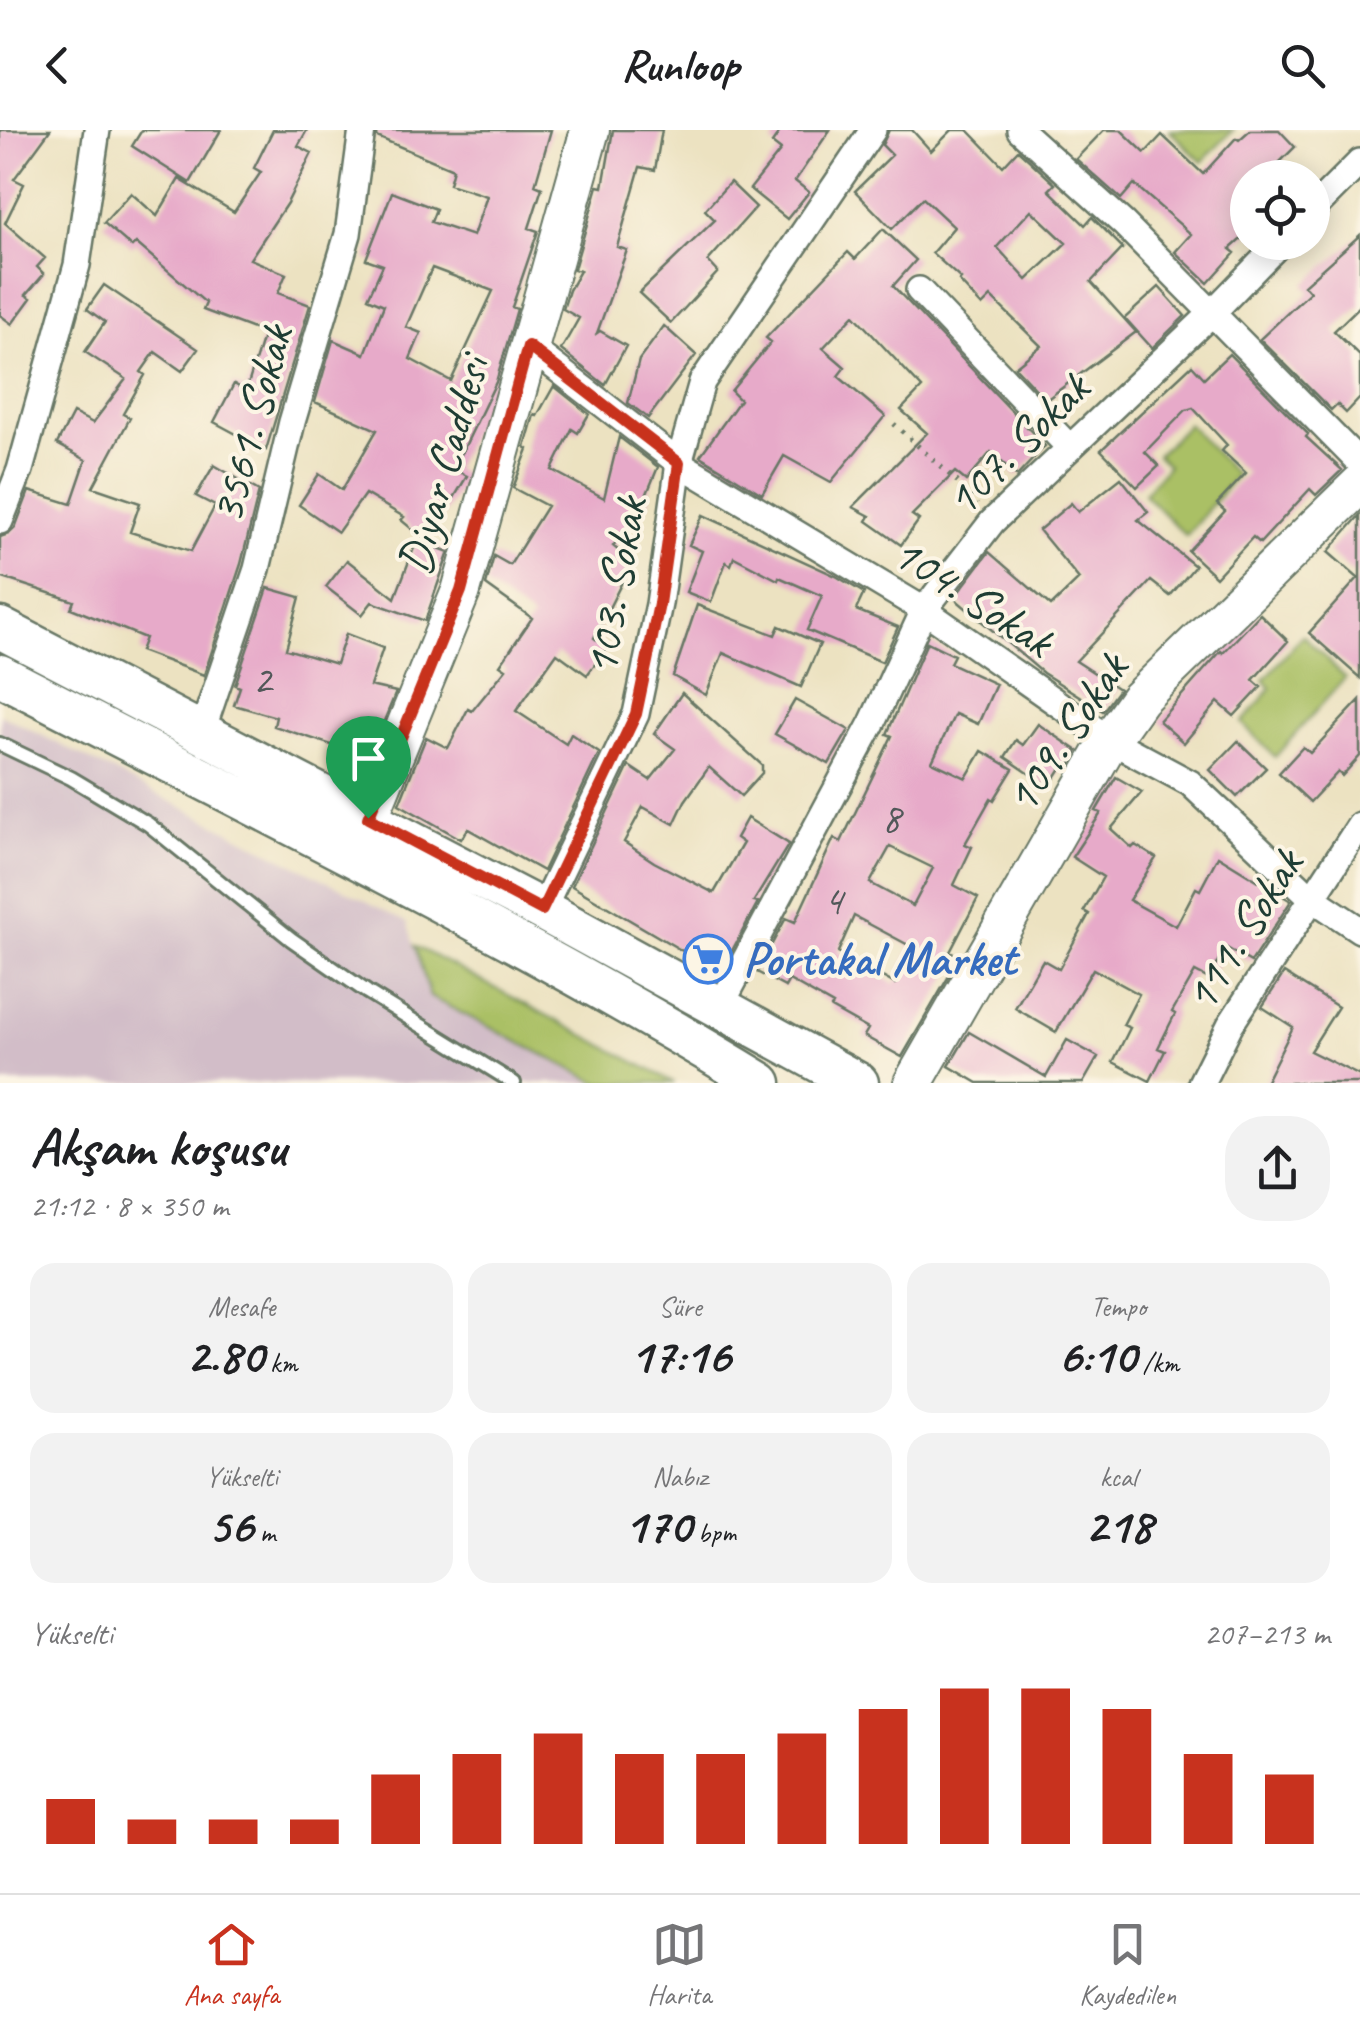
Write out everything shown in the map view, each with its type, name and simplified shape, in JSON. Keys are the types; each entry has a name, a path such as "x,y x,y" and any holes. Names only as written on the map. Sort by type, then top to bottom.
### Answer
{"main road":[{"path":"0,628 542,910 858,1083"},
{"path":"0,674 668,1026 760,1083"}],"street":[{"path":"0,521 20,470 77,265 97,130"},
{"name":"3561. Sokak","path":"201,734 257,568 292,422 348,234 362,130"},
{"name":"Diyar Caddesi","path":"368,818 461,591 590,130"},
{"name":"103. Sokak","path":"542,910 636,714 659,604 679,463 702,382 873,130"},
{"path":"1031,133 1360,464"},
{"path":"1330,192 1360,162"},
{"name":"107. Sokak","path":"720,1007 872,723 924,610 992,522 1264,260"},
{"path":"919,290 1070,448"},
{"name":"104. Sokak","path":"528,346 679,463 924,610 1110,740 1190,783 1312,898 1360,930"},
{"name":"109. Sokak","path":"913,1083 1110,740 1139,699 1360,484"},
{"name":"111. Sokak","path":"1201,1083 1230,1025 1360,826"}],"lane":[{"path":"0,744 70,778 148,824 302,946 428,1032 514,1083"}],"path":[{"path":"894,424 962,486 992,522"}],"shaded area":[{"path":"0,714 407,922 430,997 599,1083 0,1083"}],"green space":[{"path":"1169,130 1233,130 1202,162"},
{"path":"1188,424 1236,475 1186,536 1144,494 1168,465 1157,455"},
{"path":"1303,635 1345,678 1275,757 1242,723 1271,688 1264,680"},
{"path":"415,946 675,1083 599,1083 430,997"}],"building":[{"path":"0,130 50,130 14,179 24,184 5,223 45,258 37,267 44,274 26,295 31,298 12,324 0,315"},
{"path":"142,130 221,130 190,183 132,146"},
{"path":"273,130 307,130 298,146 312,153 287,203 250,259 286,274 278,293 310,305 266,450 214,422 234,384 246,391 264,333 203,310 206,303 136,243 132,247 104,223 131,193 157,216 179,179 234,212 261,172 254,168"},
{"path":"378,130 551,130 535,185 542,188 529,228 538,231 512,307 517,309 496,382 454,469 467,476 424,539 401,520 404,517 365,494 338,532 299,505 319,474 342,490 377,430 315,402 333,340 365,354 384,305 368,298 383,265 366,259 392,192 436,209 431,222 473,236 487,196 449,184 453,169 377,137","holes":["432,268 493,291 451,381 410,359 421,333 406,327"]},
{"path":"613,130 662,130 655,170 640,167 617,247 627,250 597,333 600,331 626,346 605,385 561,350 579,318 563,309 580,271 574,269 598,186 603,187"},
{"path":"781,130 830,130 795,181 809,192 787,219 750,189 781,150 772,143"},
{"path":"889,130 912,130 931,151 952,130 968,130 1003,166 1018,150 1055,184 1049,190 1085,225 1092,217 1123,248 1091,282 1136,332 1046,400 1015,367 1041,346 991,297 982,306 961,279 932,253 954,227 923,198 892,229 855,191 892,155 882,145","holes":["1031,210 1066,243 1027,280 997,247"]},
{"path":"1104,130 1121,130 1145,153 1162,135 1203,174 1236,138 1239,140 1250,130 1279,130 1295,147 1282,160 1230,160 1230,259 1208,283 1175,252 1191,234 1134,184 1121,199 1076,159"},
{"path":"730,182 756,207 708,261 718,272 671,323 639,293 715,220 705,210"},
{"path":"883,229 916,260 893,286 1045,446 1017,476 991,452 966,481 955,472 912,515 919,520 901,545 867,521 870,516 853,507 927,433 901,410 922,388 854,315 823,348 845,367 838,376 885,416 831,482 784,456 762,494 700,456 740,400 731,391 771,342 766,338 848,252 855,259"},
{"path":"1360,235 1360,306 1334,331 1360,356 1360,398 1346,413 1337,404 1331,410 1260,339 1310,292 1304,285"},
{"path":"104,285 198,349 182,371 155,352 141,372 145,375 123,414 130,418 93,487 140,503 130,532 191,551 215,506 196,496 214,465 259,491 241,564 204,675 140,651 145,638 71,608 74,601 0,577 0,537 15,528 29,491 71,504 86,460 57,444 73,413 93,423 126,379 85,352 105,322 87,309"},
{"path":"1159,287 1185,316 1152,348 1125,318"},
{"path":"664,326 696,355 648,418 628,403 639,360"},
{"path":"1229,354 1342,470 1316,495 1310,489 1260,543 1253,537 1216,577 1188,551 1225,511 1217,504 1246,473 1222,451 1227,445 1193,408 1186,410 1145,452 1159,466 1137,487 1101,450 1192,365 1204,378"},
{"path":"554,386 589,414 578,433 572,429 552,470 604,498 619,437 658,467 646,496 650,498 613,546 632,562 594,638 607,648 587,675 557,653 516,711 566,744 571,734 599,753 543,871 468,829 461,839 399,804 426,737 448,748 468,709 472,711 506,669 500,665 532,618 486,585 494,556 510,565 547,506 513,488 528,449 525,447 534,415 537,416"},
{"path":"1121,478 1148,512 1138,520 1195,566 1170,596 1151,581 1076,661 1119,689 1103,711 1043,673 954,598 989,552 1051,606 1079,579 1039,530 1071,503 1078,512"},
{"path":"703,515 836,576 864,593 856,610 898,627 882,662 807,630 822,596 779,577 778,580 734,557 731,565 726,562 711,602 686,592 702,551 689,545"},
{"path":"1360,515 1360,678 1309,633 1358,578 1328,552"},
{"path":"417,540 449,552 425,621 372,602 362,615 326,587 347,560 395,598"},
{"path":"268,588 300,597 286,649 336,664 346,634 383,648 370,686 396,692 363,772 343,765 347,750 274,726 276,717 234,705 240,687 235,685"},
{"path":"697,605 775,635 779,626 820,644 801,687 723,653 706,695 673,676"},
{"path":"1260,614 1288,641 1253,680 1261,687 1234,716 1218,702 1184,743 1159,721"},
{"path":"927,642 954,655 950,663 996,684 978,724 955,714 932,762 966,778 982,751 1013,769 965,844 972,847 954,885 978,898 950,952 960,957 902,1057 864,1036 868,1029 831,1008 833,1005 789,980 785,987 757,972 786,918 795,922 834,838 841,842 892,736 887,734","holes":["890,847 933,868 913,906 870,883","854,916 912,947 895,984 838,952"]},
{"path":"682,693 762,765 762,773 741,796 709,767 674,824 643,807 624,842 714,893 743,843 736,838 747,818 789,844 754,901 758,902 720,973 572,886 629,766 650,780 675,749 654,734"},
{"path":"795,700 849,730 829,764 775,734"},
{"path":"1360,700 1360,756 1342,776 1338,772 1310,802 1279,773 1303,747 1310,753"},
{"path":"1038,724 1078,751 1049,787 1005,757 1016,740 1023,745"},
{"path":"1238,741 1266,768 1237,797 1210,770"},
{"path":"1116,777 1142,792 1111,829 1132,848 1135,845 1156,858 1129,900 1176,926 1218,856 1291,901 1251,962 1225,947 1209,979 1195,972 1172,1012 1175,1014 1158,1048 1165,1051 1150,1081 1113,1062 1130,1028 1123,1025 1139,994 1093,969 1056,1032 1015,1008 1043,960 1059,969 1089,914 1084,911 1103,877 1072,857 1101,813 1096,811"},
{"path":"1284,973 1338,1007 1310,1051 1360,1076 1360,1083 1265,1083 1293,1027 1262,1007"},
{"path":"969,1032 1046,1077 1067,1040 1098,1057 1083,1083 978,1083 949,1066"}],"place":[{"name":"Portakal Market","path":"708,959"}],"route":[{"path":"528,346 679,463 659,604 636,714 542,910 368,818 461,591 528,346"}]}
